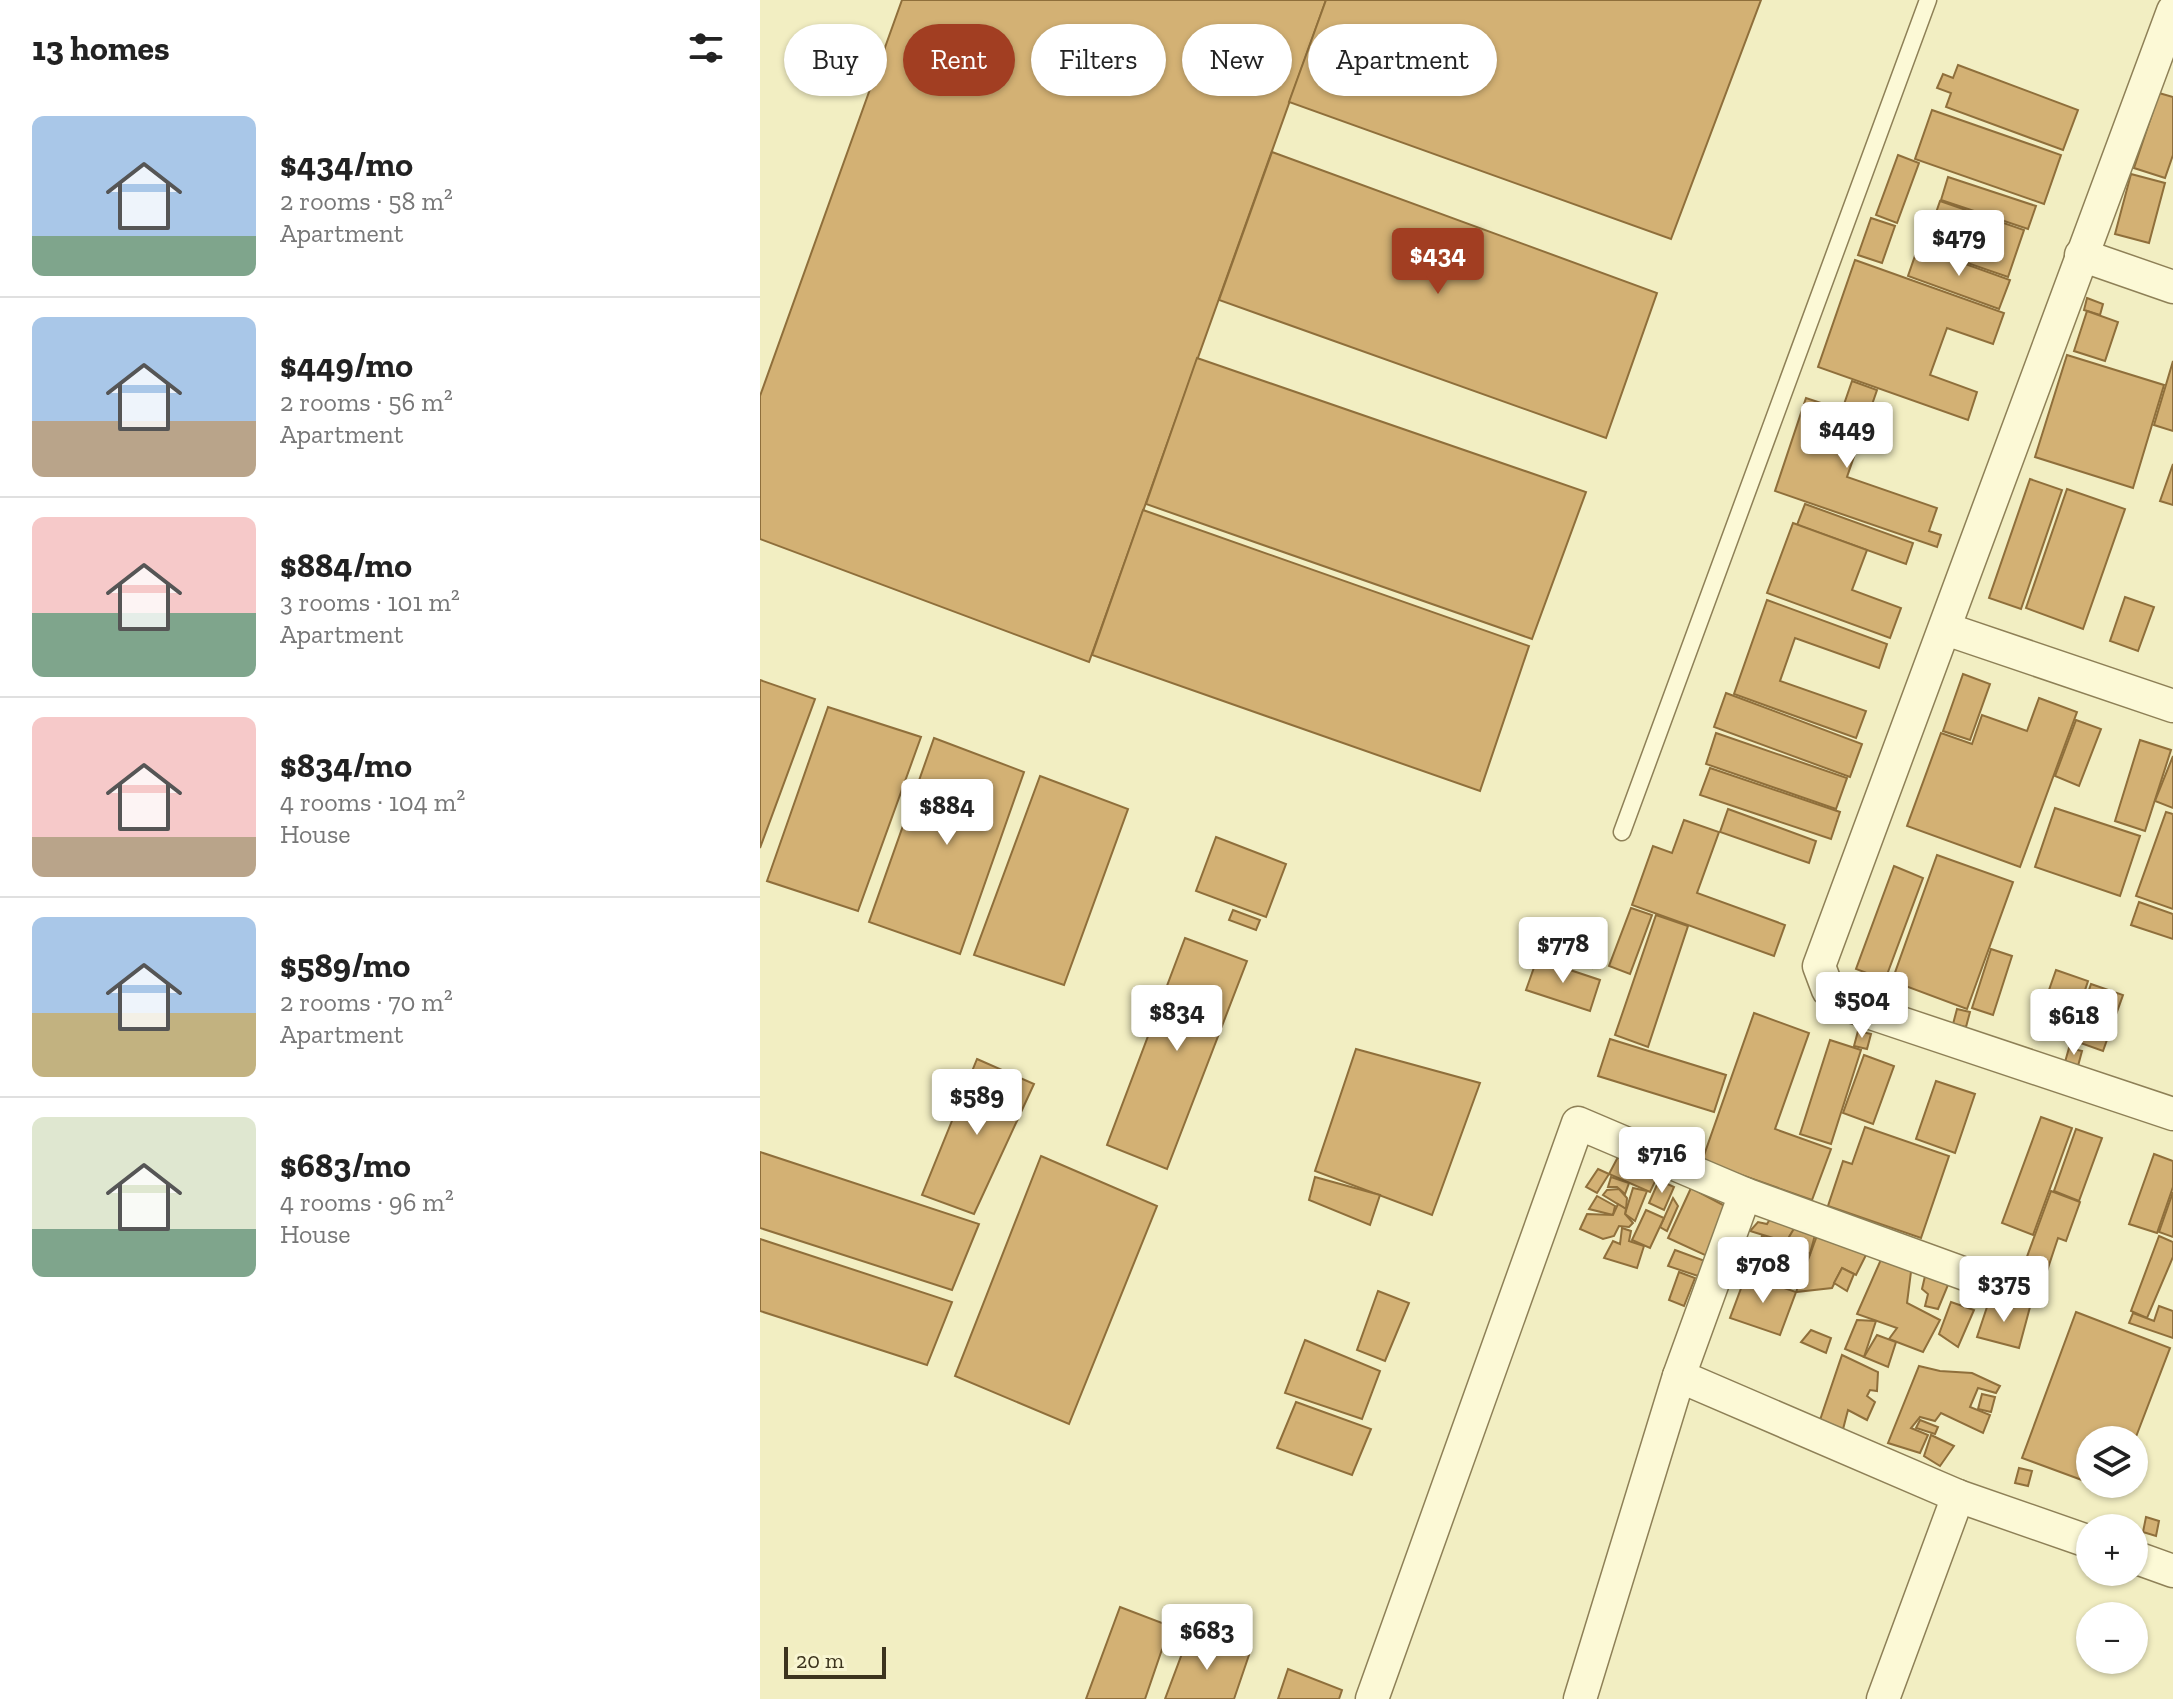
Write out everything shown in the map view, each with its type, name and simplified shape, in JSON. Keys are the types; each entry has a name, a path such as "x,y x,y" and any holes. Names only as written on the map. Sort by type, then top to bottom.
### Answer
{"street":[{"path":"2173,11 1819,966 1828,990 1853,1007 2173,1114"},
{"path":"2081,255 2173,287"},
{"path":"1946,629 2173,706"},
{"path":"1372,1699 1578,1123 1745,1194 2012,1291"},
{"path":"1580,1699 1679,1376 1745,1194"},
{"path":"1679,1376 1958,1496 2076,1537"},
{"path":"1883,1699 1958,1496"},
{"path":"2148,1562 2173,1571"}],"lane":[{"path":"1622,832 1928,0"}],"building":[{"path":"902,0 1326,0 1317,24 1308,24 1308,50 1292,95 1292,24 1182,24 1182,96 1292,96 1089,662 760,539 760,396 868,96 887,96 887,42"},
{"path":"1326,0 1761,0 1671,239 1289,102 1308,50 1308,96 1497,96 1497,24 1317,24"},
{"path":"1958,65 2078,110 2063,150 1946,107 1951,93 1937,88 1943,74 1953,78"},
{"path":"2159,93 2173,97 2173,155 2165,178 2134,168"},
{"path":"1932,110 2061,155 2044,204 1915,159"},
{"path":"1272,152 1657,293 1606,438 1219,300"},
{"path":"1898,155 1919,163 1897,223 1876,215"},
{"path":"2131,174 2165,183 2149,243 2115,234"},
{"path":"1948,177 2036,206 2028,229 1941,200"},
{"path":"1940,201 2024,230 2008,277 1924,248"},
{"path":"1871,218 1895,226 1882,263 1858,255"},
{"path":"1918,247 2010,280 1999,309 1908,276"},
{"path":"1855,260 2004,313 1993,344 1947,328 1930,375 1977,392 1968,420 1818,367"},
{"path":"2087,298 2103,304 2100,315 2084,310"},
{"path":"2087,311 2118,322 2105,361 2074,351"},
{"path":"2067,355 2164,385 2133,488 2035,457"},
{"path":"1197,358 1586,492 1532,639 1146,504"},
{"path":"2173,361 2173,431 2154,425"},
{"path":"1852,381 1877,390 1847,477 1937,508 1929,531 1941,535 1937,547 1775,491 1806,398 1842,410"},
{"path":"2173,464 2173,505 2160,501"},
{"path":"2030,479 2062,490 2021,609 1989,598"},
{"path":"2067,489 2125,509 2083,629 2026,608"},
{"path":"1805,504 1913,543 1906,564 1797,525"},
{"path":"1143,510 1529,646 1480,791 1092,655"},
{"path":"1793,523 1867,550 1852,590 1901,608 1890,638 1767,593"},
{"path":"2125,597 2154,607 2138,651 2110,641"},
{"path":"1767,600 1887,644 1879,668 1795,638 1780,681 1866,711 1856,738 1734,694"},
{"path":"1963,674 1990,684 1970,740 1943,731"},
{"path":"760,680 815,699 760,848"},
{"path":"1726,693 1862,744 1850,777 1714,727"},
{"path":"2039,698 2077,712 2020,867 1907,826 1941,733 1972,744 1982,715 2027,731"},
{"path":"828,707 921,737 858,911 767,881"},
{"path":"2076,720 2101,729 2079,786 2055,776"},
{"path":"1716,733 1847,778 1836,809 1706,764"},
{"path":"934,738 1024,772 960,954 869,922"},
{"path":"2140,740 2171,750 2145,831 2115,821"},
{"path":"2173,756 2173,808 2155,801"},
{"path":"1710,768 1840,812 1831,839 1700,795"},
{"path":"1040,776 1128,809 1064,985 974,955"},
{"path":"2055,808 2140,836 2120,896 2035,867"},
{"path":"1728,809 1816,841 1809,863 1720,832"},
{"path":"2166,812 2173,814 2173,909 2136,896"},
{"path":"1684,820 1719,832 1697,893 1785,925 1774,956 1632,905 1653,846 1672,853"},
{"path":"1216,837 1286,864 1266,917 1196,891"},
{"path":"1937,855 2013,882 1967,1009 1892,981"},
{"path":"1894,866 1923,878 1885,980 1856,969"},
{"path":"2139,902 2173,914 2173,939 2131,925"},
{"path":"1631,908 1652,915 1630,974 1609,966"},
{"path":"1233,910 1260,920 1256,930 1229,920"},
{"path":"1656,915 1688,926 1648,1047 1615,1035"},
{"path":"1573,926 1603,936 1592,968 1562,958"},
{"path":"1185,938 1247,961 1167,1169 1107,1145"},
{"path":"1991,949 2012,956 1993,1015 1972,1008"},
{"path":"1537,959 1600,980 1590,1011 1526,990"},
{"path":"2056,970 2088,981 2069,1038 2036,1027"},
{"path":"2091,984 2123,995 2103,1051 2072,1040"},
{"path":"1957,1009 1970,1012 1966,1027 1953,1024"},
{"path":"1754,1013 1809,1033 1775,1129 1831,1149 1812,1200 1702,1161"},
{"path":"1858,1031 1871,1034 1867,1049 1854,1046"},
{"path":"1610,1039 1726,1075 1714,1112 1598,1076"},
{"path":"1830,1040 1861,1050 1831,1144 1800,1134"},
{"path":"2069,1048 2082,1051 2078,1066 2065,1062"},
{"path":"1356,1049 1480,1083 1432,1215 1315,1171"},
{"path":"1864,1055 1894,1066 1873,1124 1843,1113"},
{"path":"977,1059 1034,1084 974,1214 922,1195"},
{"path":"1936,1081 1975,1094 1955,1153 1916,1139"},
{"path":"2041,1117 2072,1128 2033,1235 2002,1223"},
{"path":"1865,1127 1949,1156 1921,1238 1828,1206 1843,1161 1852,1164"},
{"path":"2076,1129 2102,1138 2079,1201 2054,1191"},
{"path":"760,1152 979,1224 952,1290 760,1228"},
{"path":"2154,1154 2173,1161 2173,1187 2157,1233 2129,1224"},
{"path":"1619,1155 1659,1173 1650,1192 1609,1174"},
{"path":"1041,1156 1157,1206 1069,1424 955,1376"},
{"path":"1598,1169 1609,1174 1597,1193 1586,1187"},
{"path":"1315,1177 1380,1195 1370,1225 1309,1200"},
{"path":"1611,1177 1629,1183 1625,1194 1617,1187 1608,1187"},
{"path":"1659,1180 1674,1187 1664,1210 1649,1203"},
{"path":"1633,1188 1647,1191 1635,1221 1625,1214"},
{"path":"1691,1188 1725,1206 1707,1256 1668,1238"},
{"path":"1619,1189 1627,1198 1626,1209 1603,1195 1607,1190"},
{"path":"2051,1191 2080,1202 2066,1241 2058,1238 2046,1274 2038,1272 2036,1278 2021,1273"},
{"path":"2173,1192 2173,1237 2159,1232"},
{"path":"1597,1196 1615,1206 1613,1215 1589,1209"},
{"path":"1673,1198 1678,1206 1667,1231 1660,1227"},
{"path":"1618,1204 1626,1209 1625,1214 1633,1223 1629,1227 1619,1226 1614,1236 1603,1239 1580,1229 1587,1214 1613,1215"},
{"path":"1646,1210 1664,1218 1650,1248 1632,1240"},
{"path":"1770,1219 1796,1226 1786,1242 1750,1231 1758,1222 1767,1224"},
{"path":"1798,1222 1817,1227 1810,1254 1786,1242"},
{"path":"1622,1228 1631,1231 1629,1241 1644,1246 1637,1268 1604,1258 1613,1241 1620,1244"},
{"path":"1818,1233 1867,1253 1856,1275 1842,1268 1832,1288 1796,1292"},
{"path":"1762,1236 1810,1254 1794,1288 1749,1270"},
{"path":"2159,1236 2173,1242 2173,1257 2147,1318 2131,1311"},
{"path":"760,1239 952,1302 927,1365 760,1311"},
{"path":"1675,1250 1705,1261 1698,1276 1668,1266"},
{"path":"1883,1255 1912,1264 1907,1303 1940,1320 1923,1352 1889,1339 1897,1328 1857,1314"},
{"path":"1842,1268 1854,1274 1847,1291 1834,1283"},
{"path":"1679,1272 1695,1278 1684,1306 1669,1300"},
{"path":"1926,1272 1948,1285 1938,1309 1925,1306 1928,1294 1922,1289"},
{"path":"1746,1275 1796,1292 1780,1335 1730,1318"},
{"path":"1378,1291 1409,1303 1385,1361 1357,1350"},
{"path":"1989,1301 2030,1307 2019,1348 1977,1337"},
{"path":"1951,1302 1974,1310 1958,1347 1939,1334"},
{"path":"2159,1306 2173,1311 2173,1338 2129,1323 2133,1313 2154,1321"},
{"path":"2076,1312 2170,1348 2140,1426 2076,1426 2076,1478 2022,1458"},
{"path":"1857,1320 1876,1321 1864,1357 1845,1349"},
{"path":"1811,1330 1831,1338 1826,1353 1801,1342"},
{"path":"1877,1335 1896,1342 1888,1367 1864,1357"},
{"path":"1305,1340 1380,1371 1362,1419 1285,1393"},
{"path":"1842,1355 1878,1372 1877,1391 1870,1390 1867,1396 1875,1402 1867,1420 1848,1410 1842,1433 1819,1423"},
{"path":"1919,1366 1972,1373 2000,1386 1996,1393 1978,1388 1970,1407 1990,1415 1983,1433 1941,1413 1935,1421 1920,1417 1911,1428 1928,1435 1920,1453 1888,1443"},
{"path":"1982,1394 1995,1397 1991,1412 1978,1409"},
{"path":"1296,1402 1371,1429 1352,1475 1277,1448"},
{"path":"1920,1420 1938,1427 1935,1434 1916,1428"},
{"path":"1931,1435 1954,1446 1940,1466 1924,1456"},
{"path":"2019,1468 2032,1471 2028,1486 2015,1483"},
{"path":"2148,1518 2159,1521 2156,1536 2148,1534"},
{"path":"1120,1607 1170,1626 1145,1699 1086,1699"},
{"path":"1189,1635 1249,1655 1234,1699 1165,1699"},
{"path":"1288,1669 1342,1690 1339,1699 1278,1699"}]}
